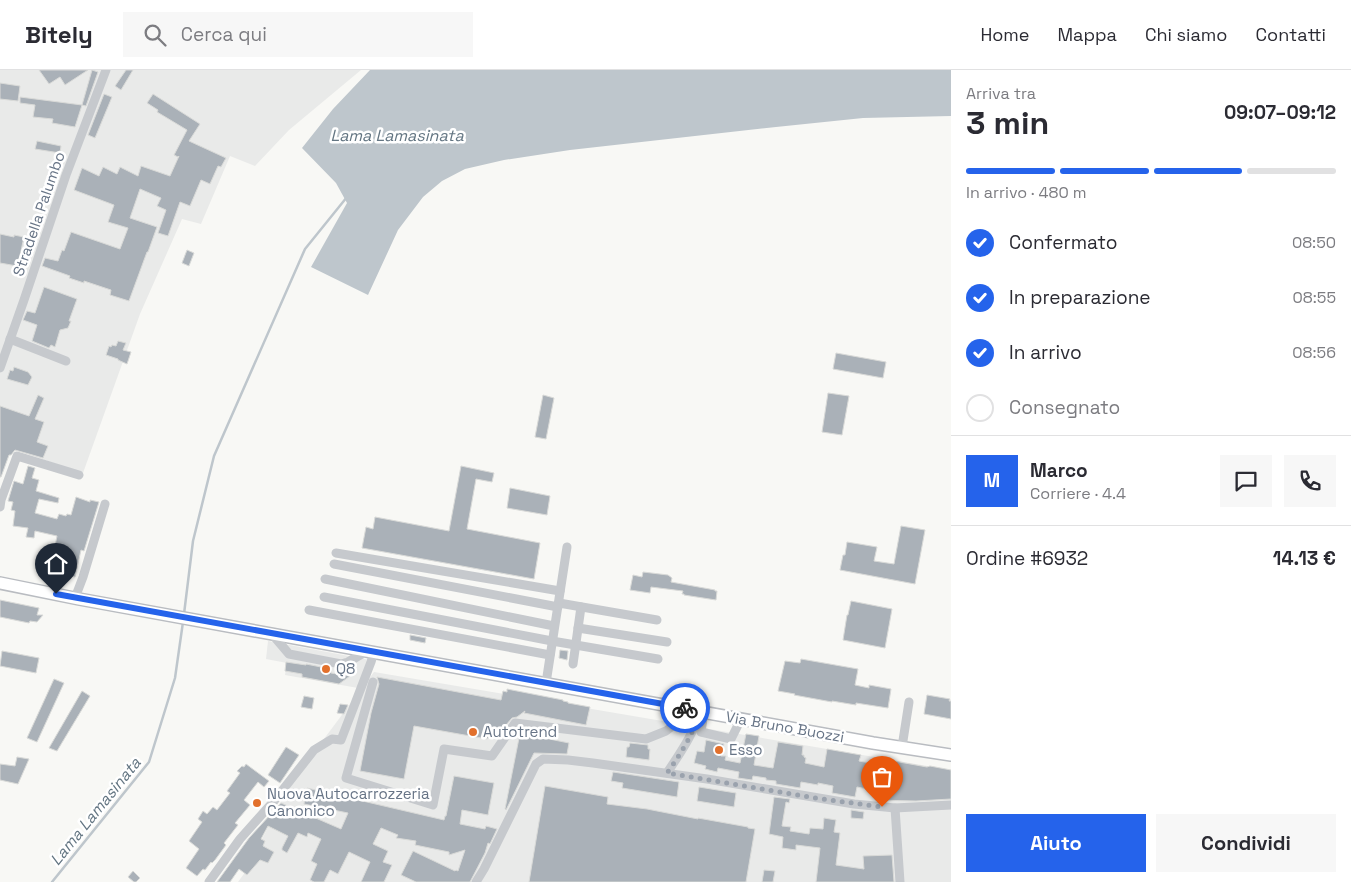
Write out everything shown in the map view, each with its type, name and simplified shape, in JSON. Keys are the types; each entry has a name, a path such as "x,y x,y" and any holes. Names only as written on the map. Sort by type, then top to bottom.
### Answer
{"main road":[{"name":"Via Bruno Buozzi","path":"0,583 370,652 951,755"}],"street":[{"name":"Stradella Palumbo","path":"0,368 63,183 106,70"},
{"path":"10,338 66,361"},
{"path":"0,507 17,456 79,475"},
{"path":"77,598 105,504"},
{"path":"546,683 567,547"},
{"path":"336,553 560,591"},
{"path":"334,564 558,605 657,620"},
{"path":"325,579 554,626"},
{"path":"324,597 552,641 658,659"},
{"path":"573,664 581,607"},
{"path":"309,610 550,655"},
{"path":"578,628 667,642"},
{"path":"209,882 240,839 274,801 314,750 332,739 341,740 372,662 370,652 341,664 289,654 275,634"},
{"path":"373,682 346,778 433,805 444,749 492,756 515,724 646,738 666,731 679,721 681,708"},
{"path":"902,747 909,702"},
{"path":"701,711 701,732 731,739 741,719"},
{"path":"667,773 691,734 701,711"},
{"path":"476,882 536,764 543,759 568,760 667,773 815,798 895,808 951,805"},
{"path":"895,808 900,882"}],"shaded area":[{"path":"0,70 361,70 289,130 255,166 230,156 201,224 182,219 140,314 83,473 0,445"},
{"name":"Q8","path":"268,641 370,660 358,688 285,675 287,663 266,659"},
{"path":"374,672 951,770 951,882 238,882 246,871 288,787"}],"water":[{"name":"Lama Lamasinata","path":"370,70 951,70 951,116 863,118 776,127 570,150 504,160 465,169 442,181 423,197 398,230 368,295 311,267 347,203 336,183 302,148 333,109"}],"building":[{"path":"39,70 88,70 65,85 60,77 49,84"},
{"path":"92,70 98,72 86,106 82,105"},
{"path":"126,70 133,70 121,90 115,86"},
{"path":"0,83 20,86 18,101 0,99"},
{"path":"104,94 112,97 95,138 88,135"},
{"path":"153,94 200,124 189,141 226,158 221,167 218,166 210,184 201,180 190,206 180,202 168,236 158,233 166,210 157,206 161,198 140,189 130,218 157,227 129,301 110,295 111,290 69,278 70,276 42,266 45,258 58,261 71,232 120,249 128,228 108,222 114,205 74,190 82,168 99,176 103,167 117,174 120,167 138,176 141,166 170,176 179,156 174,155 187,130 157,112 158,110 147,103"},
{"path":"20,97 82,105 75,127 52,123 53,119 33,117 35,105 20,103"},
{"path":"37,141 61,146 60,153 35,149"},
{"path":"0,234 24,237 17,266 0,263"},
{"path":"187,250 194,253 189,266 182,263"},
{"path":"44,287 77,299 68,328 60,330 55,347 51,345 49,348 32,341 37,325 23,320 27,311 35,313"},
{"path":"118,341 126,343 123,350 131,352 127,364 106,355 109,346 116,346"},
{"path":"836,353 886,362 883,378 833,369"},
{"path":"14,367 28,372 32,377 28,385 7,379 10,370 13,371"},
{"path":"828,393 849,396 842,435 822,432"},
{"path":"38,395 44,398 35,419 44,422 37,442 48,446 43,458 15,450 9,455 0,477 0,406 29,416"},
{"path":"543,395 554,398 546,439 535,437"},
{"path":"28,466 35,468 32,478 39,480 36,491 59,498 58,503 39,499 35,513 57,519 59,514 71,515 76,497 90,502 90,500 99,502 84,551 81,550 75,577 63,575 65,570 60,569 64,548 55,546 57,536 35,531 34,538 26,537 28,528 13,526 15,511 11,510 13,502 8,501 14,481 23,484"},
{"path":"461,466 494,473 492,482 476,479 467,529 540,543 534,579 362,548 366,527 373,529 375,517 449,531"},
{"path":"510,488 550,496 547,515 507,508"},
{"path":"901,526 925,530 915,584 840,570 847,542 877,547 874,561 894,564"},
{"path":"643,572 668,575 672,578 671,582 715,590 717,591 716,600 684,595 682,594 683,591 651,587 650,593 630,590 633,575 642,577"},
{"path":"0,600 39,608 37,615 43,615 37,622 30,621 29,623 0,617"},
{"path":"851,601 892,609 885,648 843,640"},
{"path":"410,635 426,638 425,643 410,640"},
{"path":"560,650 568,651 567,660 559,658"},
{"path":"2,651 39,658 36,673 0,666"},
{"path":"801,659 858,669 855,685 869,688 869,685 891,689 888,708 856,703 856,705 832,702 778,691 785,661 800,663"},
{"path":"286,662 331,669 331,673 350,676 339,684 302,677 302,674 285,671"},
{"name":"Autotrend","path":"377,677 501,700 503,691 507,692 507,689 590,707 586,725 524,713 525,711 512,718 506,725 487,739 414,726 404,779 360,771 371,713 379,684"},
{"path":"54,679 64,683 37,742 27,738"},
{"path":"82,691 90,696 57,751 49,748"},
{"path":"927,695 950,699 951,719 924,714"},
{"path":"304,696 314,698 312,709 301,707"},
{"path":"340,704 348,705 344,714 337,713"},
{"path":"520,733 569,743 567,754 534,753 506,810 505,809"},
{"path":"746,734 759,736 754,765 773,768 778,742 803,746 802,755 806,758 805,763 824,767 827,749 861,755 859,761 881,765 883,759 951,770 951,799 916,801 875,800 877,791 857,787 855,797 832,793 833,786 801,782 800,788 776,784 776,781 766,780 766,778 753,776 752,780 738,778 739,772 718,768 717,772 705,769 706,766 694,763 697,751 704,752 706,740 724,744 721,756 726,756 725,760 740,763"},
{"path":"630,743 648,745 648,749 650,749 649,760 626,757 627,747 629,747"},
{"path":"286,747 299,755 280,783 268,775"},
{"path":"17,757 29,759 18,784 0,780 0,764 15,766"},
{"path":"246,764 269,781 264,787 258,782 244,800 250,805 235,823 238,825 224,843 226,845 215,860 197,876 186,868 199,849 189,841 202,822 198,819 203,811 207,814 213,807 217,810 230,793 227,791 240,773 237,771"},
{"path":"613,772 679,782 677,797 622,788 623,783 611,781"},
{"path":"454,776 494,783 488,815 462,810 460,824 485,829 486,826 497,829 490,844 488,843 470,882 416,882 401,875 413,851 458,871 465,850 449,855 449,852 415,845 416,841 396,838 398,835 381,828 373,844 388,851 383,862 392,865 384,882 361,882 370,862 349,852 338,874 330,870 324,882 314,882 310,880 317,864 311,861 321,839 308,833 307,837 298,833 287,853 282,848 288,836 268,826 261,839 265,841 263,846 274,852 268,863 260,860 247,875 239,869 230,882 217,882 249,838 281,803 341,829 348,813 304,804 307,788 444,820"},
{"path":"545,786 608,797 607,804 647,809 755,829 746,882 529,882"},
{"path":"699,787 736,793 734,807 697,801"},
{"path":"774,797 790,799 789,803 786,802 782,826 791,827 790,831 809,834 810,828 823,829 824,818 836,820 834,832 840,833 836,865 864,869 863,856 892,855 894,882 816,882 820,848 796,845 796,850 782,848 783,837 769,834"},
{"path":"851,810 864,812 863,819 851,818"},
{"path":"764,870 775,871 773,882 762,882"},
{"path":"133,871 140,878 136,882 128,877"}],"waterway":[{"name":"Lama Lamasinata","path":"184,614 193,541 214,456 305,249 347,197"},
{"name":"Lama Lamasinata","path":"52,882 149,762 175,678 183,622"}],"way so far":[{"path":"685,708 698,711 698,718 678,758 667,773 815,798 882,807"}],"place":[{"name":"Q8","path":"326,669"},
{"name":"Autotrend","path":"473,732"},
{"name":"Esso","path":"719,750"},
{"name":"Nuova Autocarrozzeria Canonico","path":"257,803"}],"route":[{"path":"56,594 685,708"}]}
